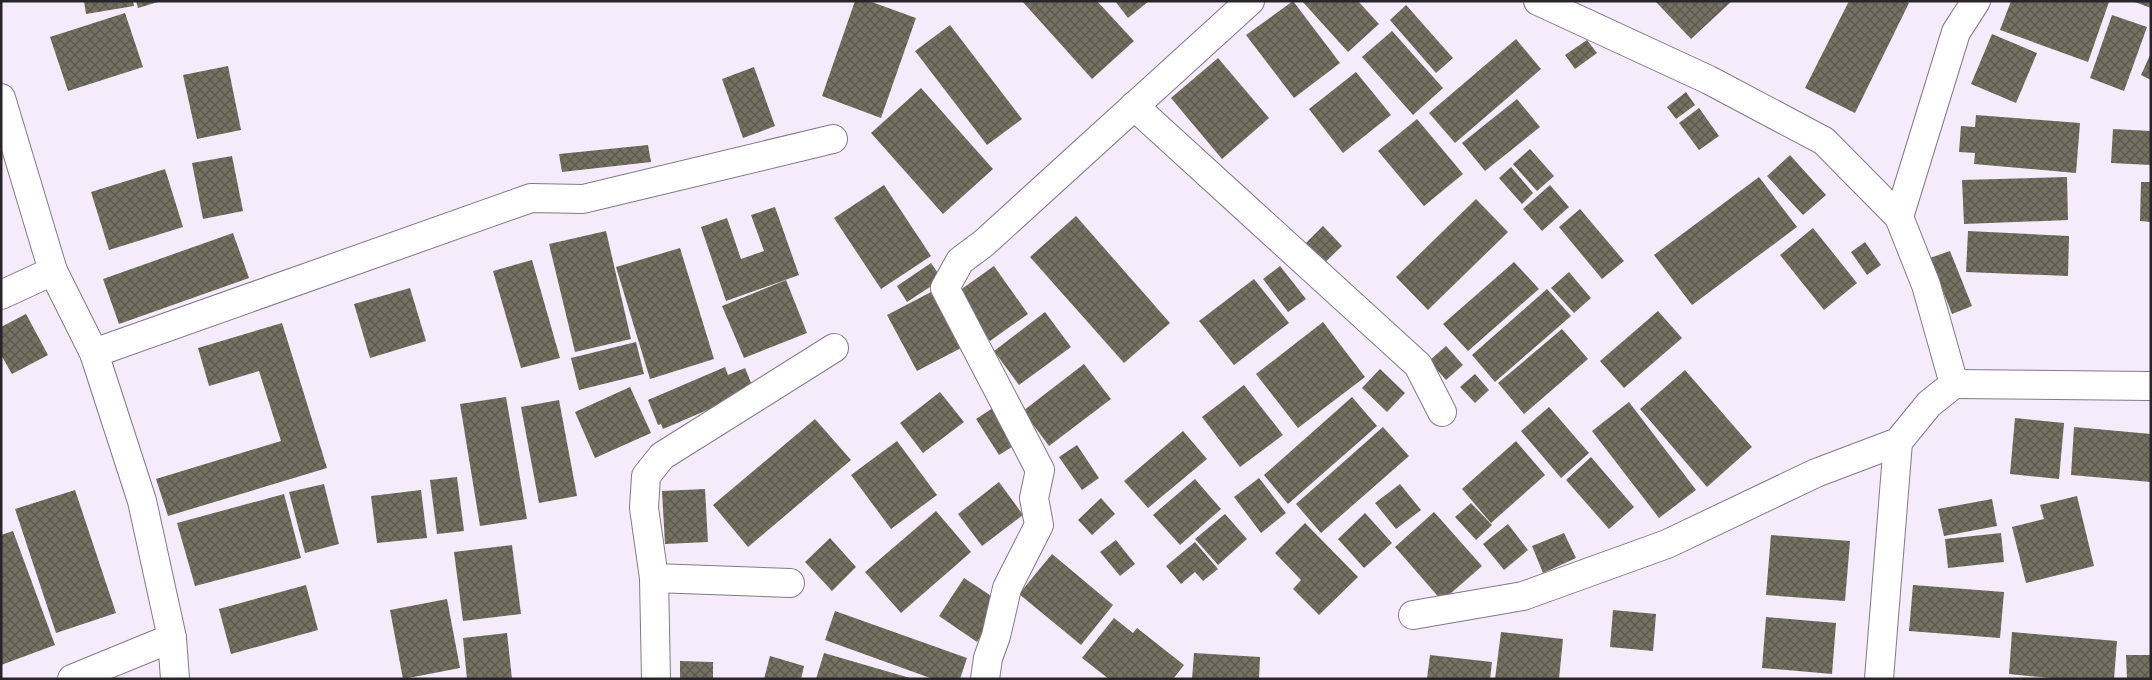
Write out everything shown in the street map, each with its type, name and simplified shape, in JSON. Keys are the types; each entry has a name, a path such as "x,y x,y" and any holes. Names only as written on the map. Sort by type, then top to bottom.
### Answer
{"street":[{"path":"985,679 988,658 996,636 1007,588 1039,524 1034,498 1040,470 945,288 960,260 984,243 1250,1"},
{"path":"1538,1 1558,12 1709,80 1824,141 1899,217 1926,285 1954,384"},
{"path":"1899,217 1956,32 1976,1"},
{"path":"1,98 53,271 94,353 142,501 172,638 176,679"},
{"path":"1134,106 1418,365 1442,412"},
{"path":"94,353 532,198 583,199 833,139"},
{"path":"1,295 53,271"},
{"path":"656,679 654,578 644,500 646,476 662,456 834,348"},
{"path":"1413,615 1523,596 1667,544 1816,473 1898,442 1929,404 1954,384 2151,386"},
{"path":"1879,679 1898,442"},
{"path":"654,578 790,583"},
{"path":"72,679 172,638"}],"building":[{"path":"84,1 133,1 134,6 86,14"},
{"path":"136,1 158,1 158,2 138,8"},
{"path":"855,1 869,1 916,18 881,118 822,96"},
{"path":"1022,1 1097,1 1134,41 1092,79"},
{"path":"1115,1 1149,1 1128,18"},
{"path":"1293,1 1340,63 1294,98 1246,35"},
{"path":"1302,1 1358,1 1379,24 1348,52"},
{"path":"1655,1 1732,1 1691,39"},
{"path":"1849,1 1905,1 1909,3 1855,113 1805,88"},
{"path":"2011,1 2109,2 2088,62 2000,30"},
{"path":"2132,1 2151,1 2151,8"},
{"path":"1406,5 1453,58 1436,73 1390,20"},
{"path":"125,13 143,67 68,91 50,37"},
{"path":"2112,15 2147,27 2124,91 2090,78"},
{"path":"950,25 1022,119 987,145 915,51"},
{"path":"1392,31 1443,88 1413,115 1362,57"},
{"path":"1992,34 2037,53 2016,103 1971,84"},
{"path":"1516,39 1541,69 1455,143 1429,113"},
{"path":"1587,40 1597,53 1575,69 1565,55"},
{"path":"2151,53 2151,80 2141,75"},
{"path":"1218,58 1269,118 1222,159 1171,98"},
{"path":"228,66 241,130 197,139 183,75"},
{"path":"754,67 775,126 743,138 722,79"},
{"path":"1356,72 1391,115 1343,153 1309,109"},
{"path":"921,88 993,169 943,214 871,133"},
{"path":"1686,92 1695,105 1676,119 1667,107"},
{"path":"1517,99 1540,127 1485,171 1462,143"},
{"path":"1699,108 1719,136 1699,150 1679,123"},
{"path":"1976,115 2080,123 2076,173 1974,164 1975,153 1959,152 1961,126 1975,127"},
{"path":"1417,119 1463,174 1424,206 1378,151"},
{"path":"2113,129 2151,131 2151,165 2111,163"},
{"path":"648,145 651,162 562,172 559,154"},
{"path":"1530,149 1554,176 1537,191 1513,164"},
{"path":"1790,155 1826,195 1803,215 1767,176"},
{"path":"232,156 243,211 203,219 192,163"},
{"path":"1511,167 1533,193 1522,204 1499,178"},
{"path":"165,169 183,227 109,250 91,192"},
{"path":"1759,177 1797,227 1692,305 1654,255"},
{"path":"2067,177 2068,220 1964,224 1962,180"},
{"path":"2141,182 2151,182 2151,222 2140,221"},
{"path":"884,185 931,256 881,289 834,218"},
{"path":"1550,185 1569,207 1542,231 1523,209"},
{"path":"1476,199 1508,232 1428,310 1396,277"},
{"path":"775,207 799,275 726,301 701,227 727,218 741,259 764,251 751,215"},
{"path":"1580,209 1624,261 1602,279 1559,227"},
{"path":"1076,216 1170,323 1124,363 1030,257"},
{"path":"1323,226 1342,246 1317,270 1298,251"},
{"path":"1813,228 1857,283 1824,310 1780,255"},
{"path":"606,231 631,339 575,352 549,244"},
{"path":"1968,231 2069,236 2068,276 1966,272"},
{"path":"233,233 249,278 119,324 103,279"},
{"path":"1865,242 1881,265 1867,275 1851,252"},
{"path":"680,248 714,359 650,379 616,267"},
{"path":"1950,251 1972,306 1952,314 1930,258"},
{"path":"532,260 560,358 521,368 493,271"},
{"path":"1514,262 1539,289 1468,351 1443,324"},
{"path":"931,263 942,279 907,302 897,286"},
{"path":"994,266 1028,314 990,341 956,293"},
{"path":"1280,266 1306,299 1288,312 1263,279"},
{"path":"1569,272 1591,298 1574,313 1551,288"},
{"path":"1254,279 1289,323 1234,365 1199,321"},
{"path":"786,280 807,333 744,358 722,306"},
{"path":"410,288 426,341 370,358 354,304"},
{"path":"1547,289 1571,316 1495,382 1472,355"},
{"path":"933,291 963,347 917,371 887,315"},
{"path":"1658,311 1682,338 1624,388 1600,361"},
{"path":"1045,312 1071,347 1019,385 994,351"},
{"path":"26,314 48,355 12,374 1,355 1,327"},
{"path":"1323,322 1365,377 1298,428 1256,374"},
{"path":"282,323 327,468 168,516 156,479 281,441 259,371 209,386 198,348"},
{"path":"1562,329 1588,359 1524,414 1498,383"},
{"path":"636,342 644,374 579,390 571,358"},
{"path":"1446,346 1463,365 1446,380 1429,361"},
{"path":"1084,364 1111,399 1049,446 1023,411"},
{"path":"725,367 728,375 745,368 754,390 663,429 661,424 658,425 648,400"},
{"path":"1380,369 1405,393 1387,412 1362,388"},
{"path":"1685,370 1752,447 1707,487 1640,409"},
{"path":"1475,374 1489,390 1475,403 1460,387"},
{"path":"1244,385 1283,435 1240,467 1202,417"},
{"path":"630,387 651,433 595,458 575,412"},
{"path":"940,392 964,422 923,453 900,423"},
{"path":"506,397 527,519 480,526 460,404"},
{"path":"1352,397 1377,426 1288,504 1264,475"},
{"path":"559,400 577,496 539,503 521,407"},
{"path":"1629,402 1696,490 1659,518 1592,431"},
{"path":"996,406 1020,442 999,455 976,419"},
{"path":"1549,407 1589,453 1561,478 1521,431"},
{"path":"2015,418 2064,423 2059,479 2010,474"},
{"path":"815,419 851,460 748,547 713,505"},
{"path":"1383,427 1409,456 1321,533 1296,504"},
{"path":"2074,427 2151,434 2151,482 2071,475"},
{"path":"1183,431 1207,459 1148,508 1124,481"},
{"path":"897,441 937,495 891,529 851,475"},
{"path":"1516,441 1545,475 1491,523 1462,489"},
{"path":"1077,445 1099,478 1082,490 1059,457"},
{"path":"1591,457 1634,507 1609,529 1566,480"},
{"path":"457,477 464,531 437,534 430,480"},
{"path":"1259,478 1286,513 1261,533 1234,497"},
{"path":"1195,479 1221,509 1180,545 1153,515"},
{"path":"999,482 1023,515 982,546 958,514"},
{"path":"324,484 339,544 305,553 289,492"},
{"path":"1400,484 1421,510 1396,529 1375,503"},
{"path":"705,489 708,542 665,544 662,491"},
{"path":"75,490 116,613 56,633 15,509"},
{"path":"421,490 427,538 377,543 371,496"},
{"path":"284,494 301,558 195,586 177,523"},
{"path":"2077,496 2094,566 2026,583 2012,527 2044,519 2040,505"},
{"path":"1101,498 1115,514 1092,535 1078,520"},
{"path":"1992,499 1997,526 1944,536 1938,509"},
{"path":"1471,503 1492,525 1476,540 1455,517"},
{"path":"936,511 971,552 901,613 865,572"},
{"path":"1434,512 1482,566 1442,601 1395,547"},
{"path":"1365,513 1392,543 1364,568 1338,539"},
{"path":"1225,514 1247,539 1218,565 1195,539"},
{"path":"1305,523 1358,577 1319,615 1293,589 1301,580 1275,553"},
{"path":"1508,524 1528,550 1504,570 1483,544"},
{"path":"13,531 55,645 1,665 1,535"},
{"path":"1564,533 1576,558 1543,573 1532,546"},
{"path":"2001,533 2004,562 1948,568 1945,539"},
{"path":"1771,535 1850,541 1845,601 1766,595"},
{"path":"830,538 856,567 832,591 805,562"},
{"path":"1116,540 1135,564 1120,576 1100,552"},
{"path":"1195,542 1218,569 1203,581 1195,572 1181,584 1166,566"},
{"path":"512,545 521,614 463,621 454,552"},
{"path":"1052,554 1113,605 1081,645 1019,594"},
{"path":"964,578 1002,603 977,642 939,616"},
{"path":"306,585 318,630 231,654 219,609"},
{"path":"1913,585 2004,592 2000,638 1909,631"},
{"path":"447,599 460,668 403,679 390,610"},
{"path":"1613,610 1656,614 1653,651 1610,647"},
{"path":"835,611 967,658 960,679 933,679 825,640"},
{"path":"1766,617 1836,623 1832,674 1762,668"},
{"path":"1114,618 1133,633 1137,628 1184,665 1173,679 1109,679 1082,658"},
{"path":"1501,632 1563,639 1559,679 1495,679"},
{"path":"2012,632 2117,641 2114,679 2061,679 2009,674"},
{"path":"507,633 512,679 467,679 463,638"},
{"path":"824,653 910,678 910,679 816,679"},
{"path":"1194,653 1260,657 1259,679 1192,679"},
{"path":"1430,655 1492,662 1490,679 1427,679"},
{"path":"2126,655 2151,655 2151,679 2127,679"},
{"path":"770,656 804,666 801,679 764,679"},
{"path":"680,661 713,662 713,679 680,679"}]}
